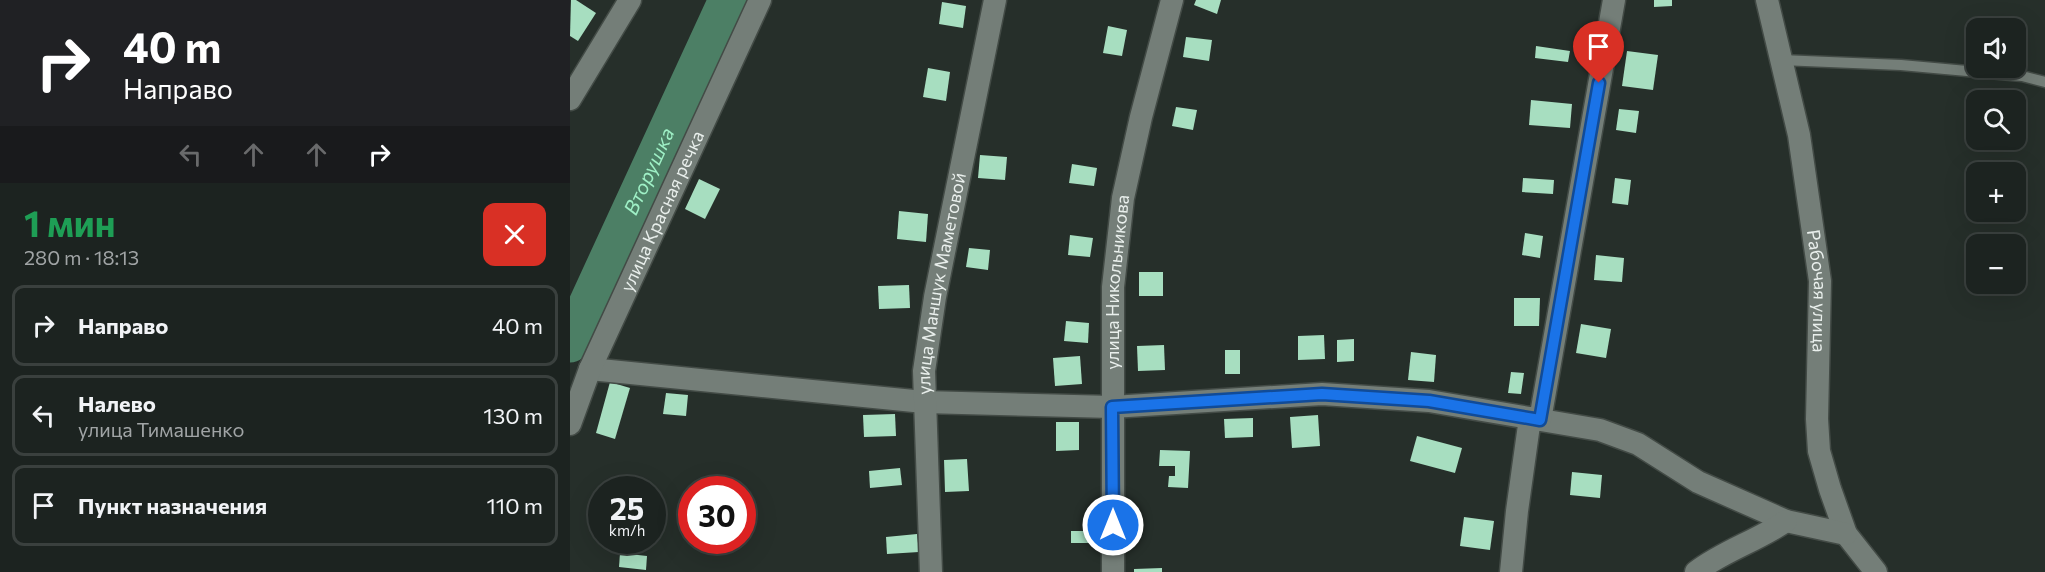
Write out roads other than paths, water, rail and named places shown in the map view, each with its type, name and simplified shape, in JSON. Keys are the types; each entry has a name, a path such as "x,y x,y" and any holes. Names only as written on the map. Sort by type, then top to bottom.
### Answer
{"street":[{"path":"570,99 630,0"},
{"name":"улица Красная речка","path":"570,424 590,369 760,0"},
{"name":"улица Маншук Маметовой","path":"931,572 924,371 935,297 995,0"},
{"name":"улица Никольникова","path":"1113,572 1113,287 1123,198 1172,0"},
{"path":"1510,572 1516,511 1614,0"},
{"name":"Рабочая улица","path":"1767,0 1799,135 1820,282 1817,419 1819,451 1846,534 1876,572"},
{"path":"590,369 924,402 1112,407 1322,394 1429,401 1600,430 1638,444 1698,482 1786,521 1846,534"},
{"path":"1696,572 1711,560 1766,535 1786,521"}],"lane":[{"path":"1781,60 1901,64 2022,76 2045,82"}],"waterway":[{"name":"Вторушка","path":"570,343 728,0"}]}
